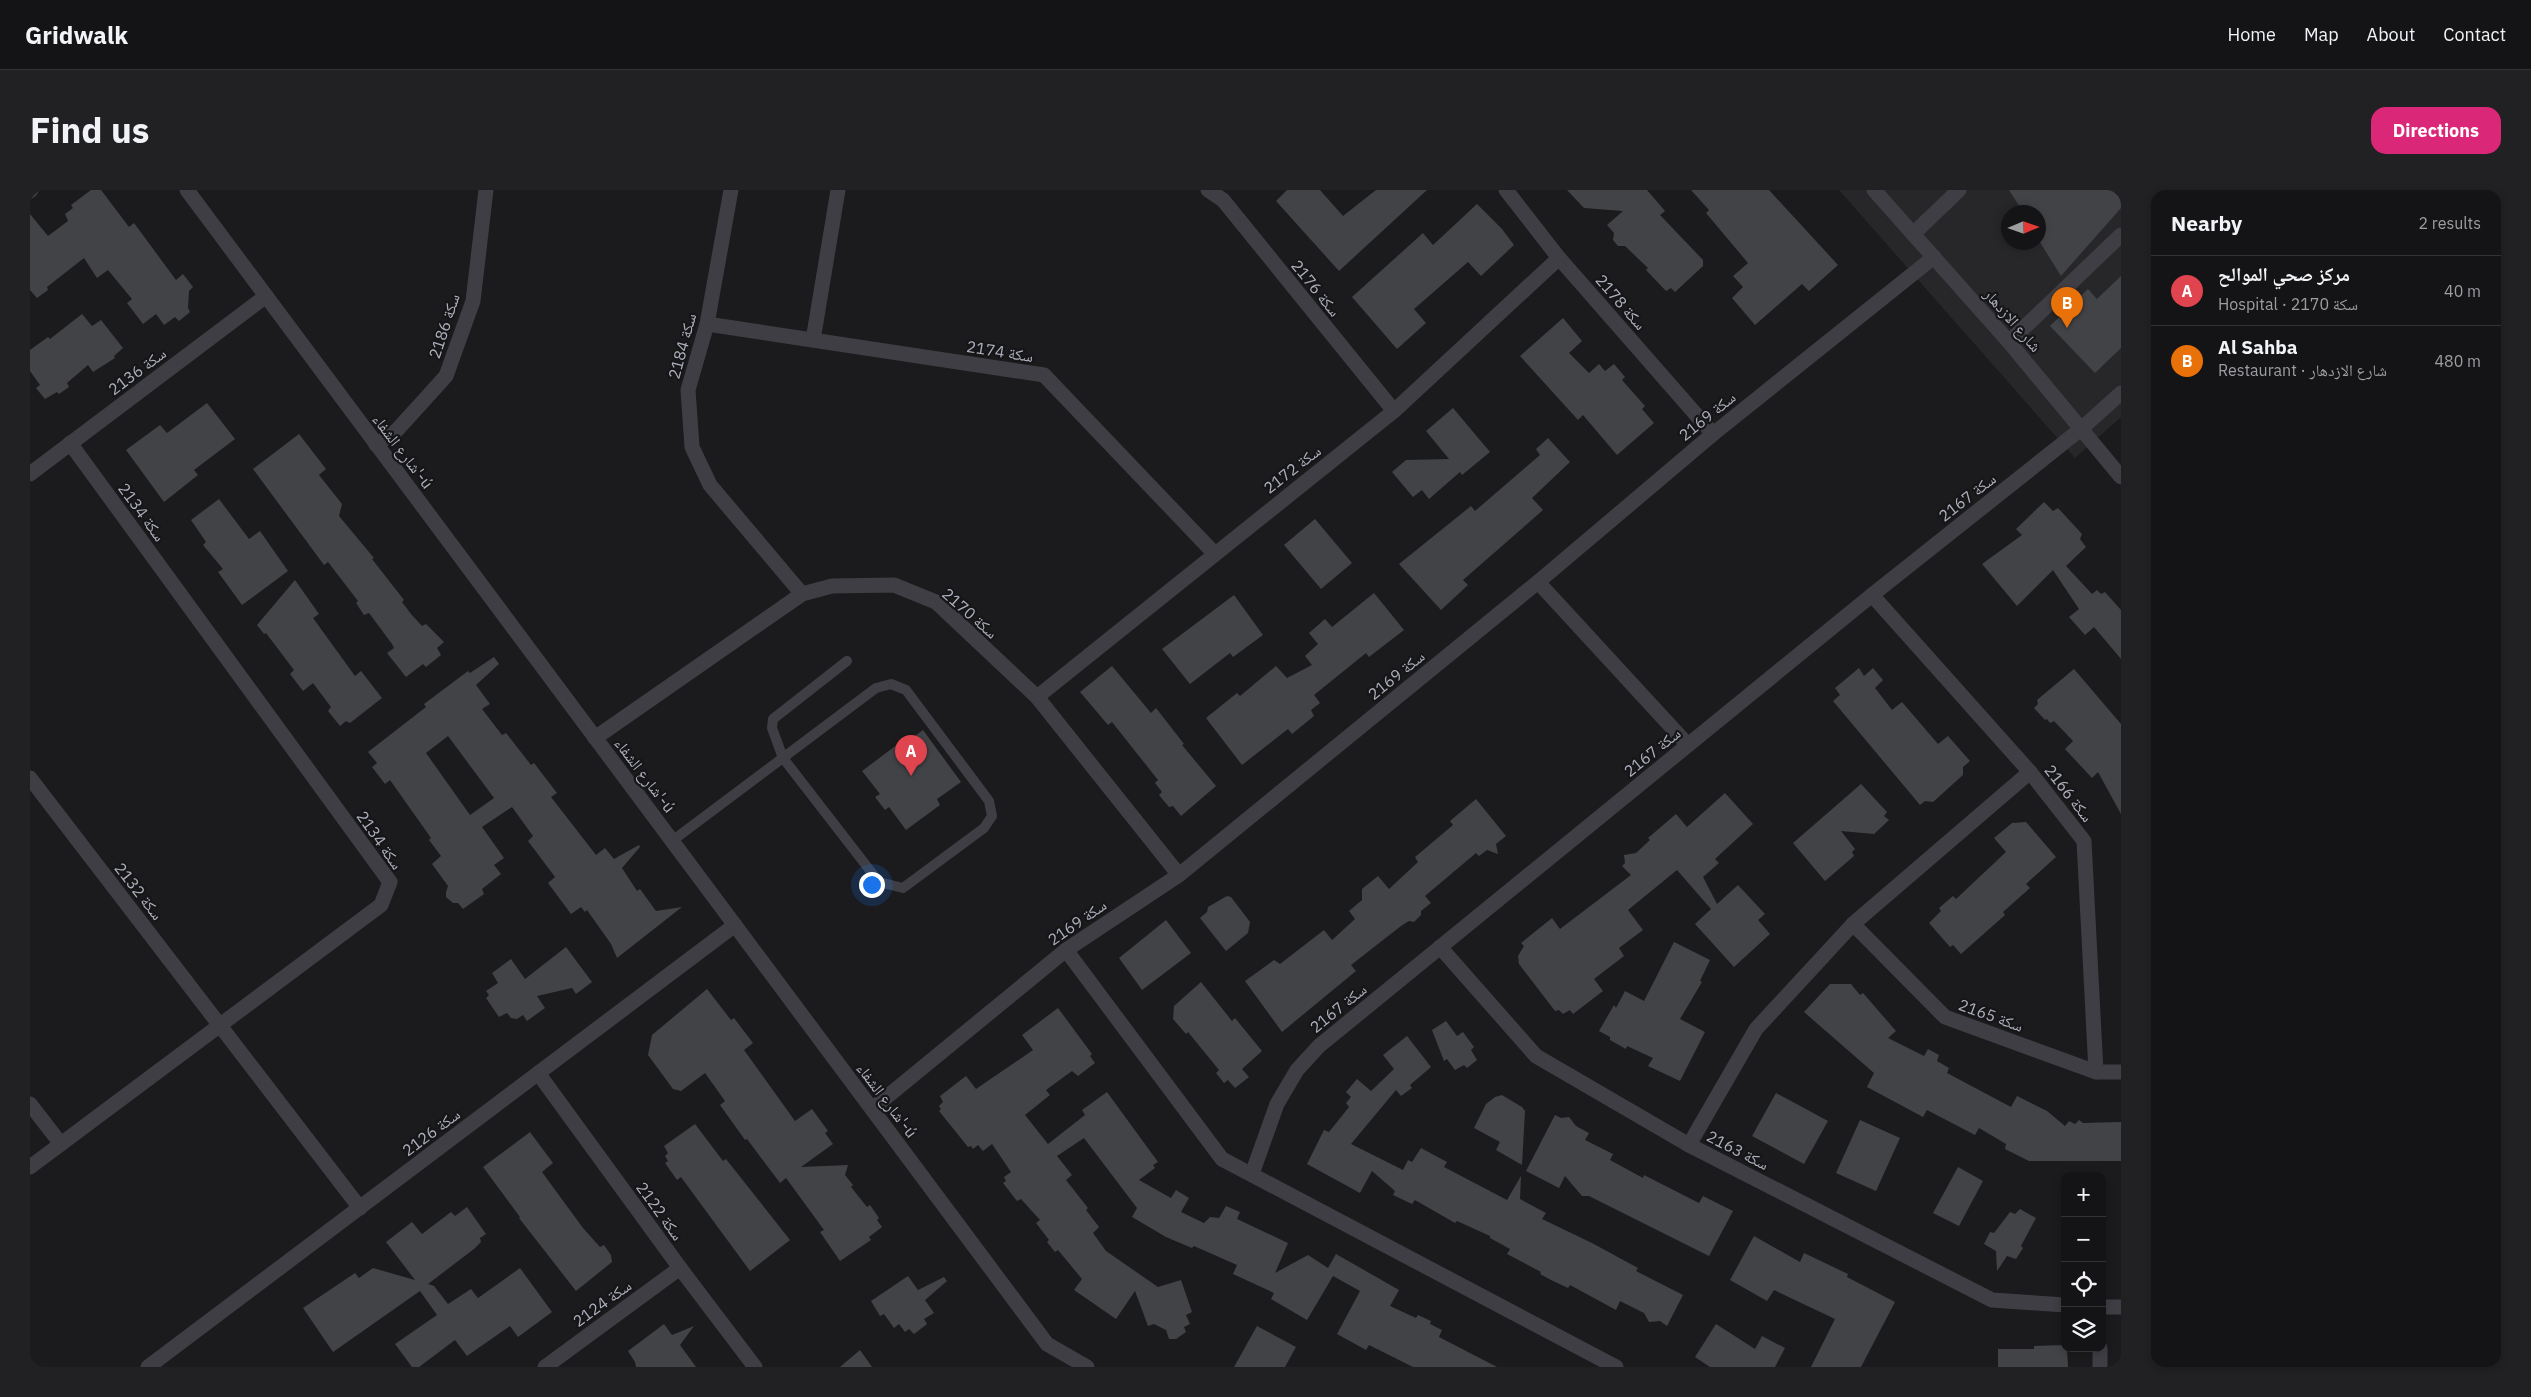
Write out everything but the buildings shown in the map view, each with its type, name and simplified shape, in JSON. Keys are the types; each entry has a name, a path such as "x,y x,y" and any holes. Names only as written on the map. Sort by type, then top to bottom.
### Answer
{"street":[{"name":"شارع الشفاء'-ú","path":"187,190 1047,1344 1088,1367"},
{"name":"سكة 2186","path":"376,445 397,430 446,376 473,301 486,190"},
{"name":"سكة 2184","path":"731,190 707,324 688,390 692,446 710,485 802,594"},
{"path":"813,340 838,190"},
{"name":"سكة 2176","path":"1208,190 1223,200 1394,411"},
{"name":"سكة 2178","path":"1506,190 1559,258 1713,434"},
{"name":"شارع الازدهار","path":"1874,190 2009,342 2121,477"},
{"path":"1913,234 1959,190"},
{"path":"2009,342 2121,235"},
{"name":"سكة 2169","path":"872,1109 1066,950 1179,875 1538,582 1713,434 1934,257"},
{"name":"سكة 2172","path":"1037,697 1394,411 1559,258"},
{"name":"سكة 2136","path":"30,474 266,296"},
{"name":"سكة 2174","path":"707,324 1044,376 1214,554"},
{"name":"سكة 2167","path":"1252,1174 1277,1104 1297,1070 1319,1046 1872,595 2081,429 2121,393"},
{"name":"سكة 2134","path":"30,1167 381,905 390,882 70,443"},
{"path":"1538,582 1688,745"},
{"name":"سكة 2170","path":"595,738 802,594 832,586 894,585 936,602 1037,697 1179,875"},
{"name":"سكة 2166","path":"1872,595 2030,772 2084,841 2096,1072"},
{"path":"1689,1145 1756,1029 1853,924 2030,772"},
{"name":"سكة 2132","path":"30,778 360,1208"},
{"name":"سكة 2165","path":"1853,924 1945,1017 2096,1072 2121,1072"},
{"name":"سكة 2126","path":"148,1367 735,926"},
{"name":"سكة 2163","path":"1440,947 1536,1056 1689,1145 1992,1300 2061,1305"},
{"path":"1066,950 1222,1159 1616,1367"},
{"name":"سكة 2122","path":"538,1073 680,1268 755,1367"},
{"path":"30,1104 61,1144"},
{"name":"سكة 2124","path":"545,1367 680,1268"},
{"path":"2106,1307 2121,1307"},
{"path":"2100,1352 2100,1367"}],"lane":[{"path":"672,841 783,758 876,688 891,684 906,690 990,801 992,816 984,828 903,888 879,882 783,758 772,728 773,719 847,661"}],"shaded area":[{"path":"1839,190 2121,190 2121,417 2075,458"}],"place":[{"name":"Al Sahba","path":"2067,328"},
{"name":"مركز صحي الموالح","path":"911,776"}]}
